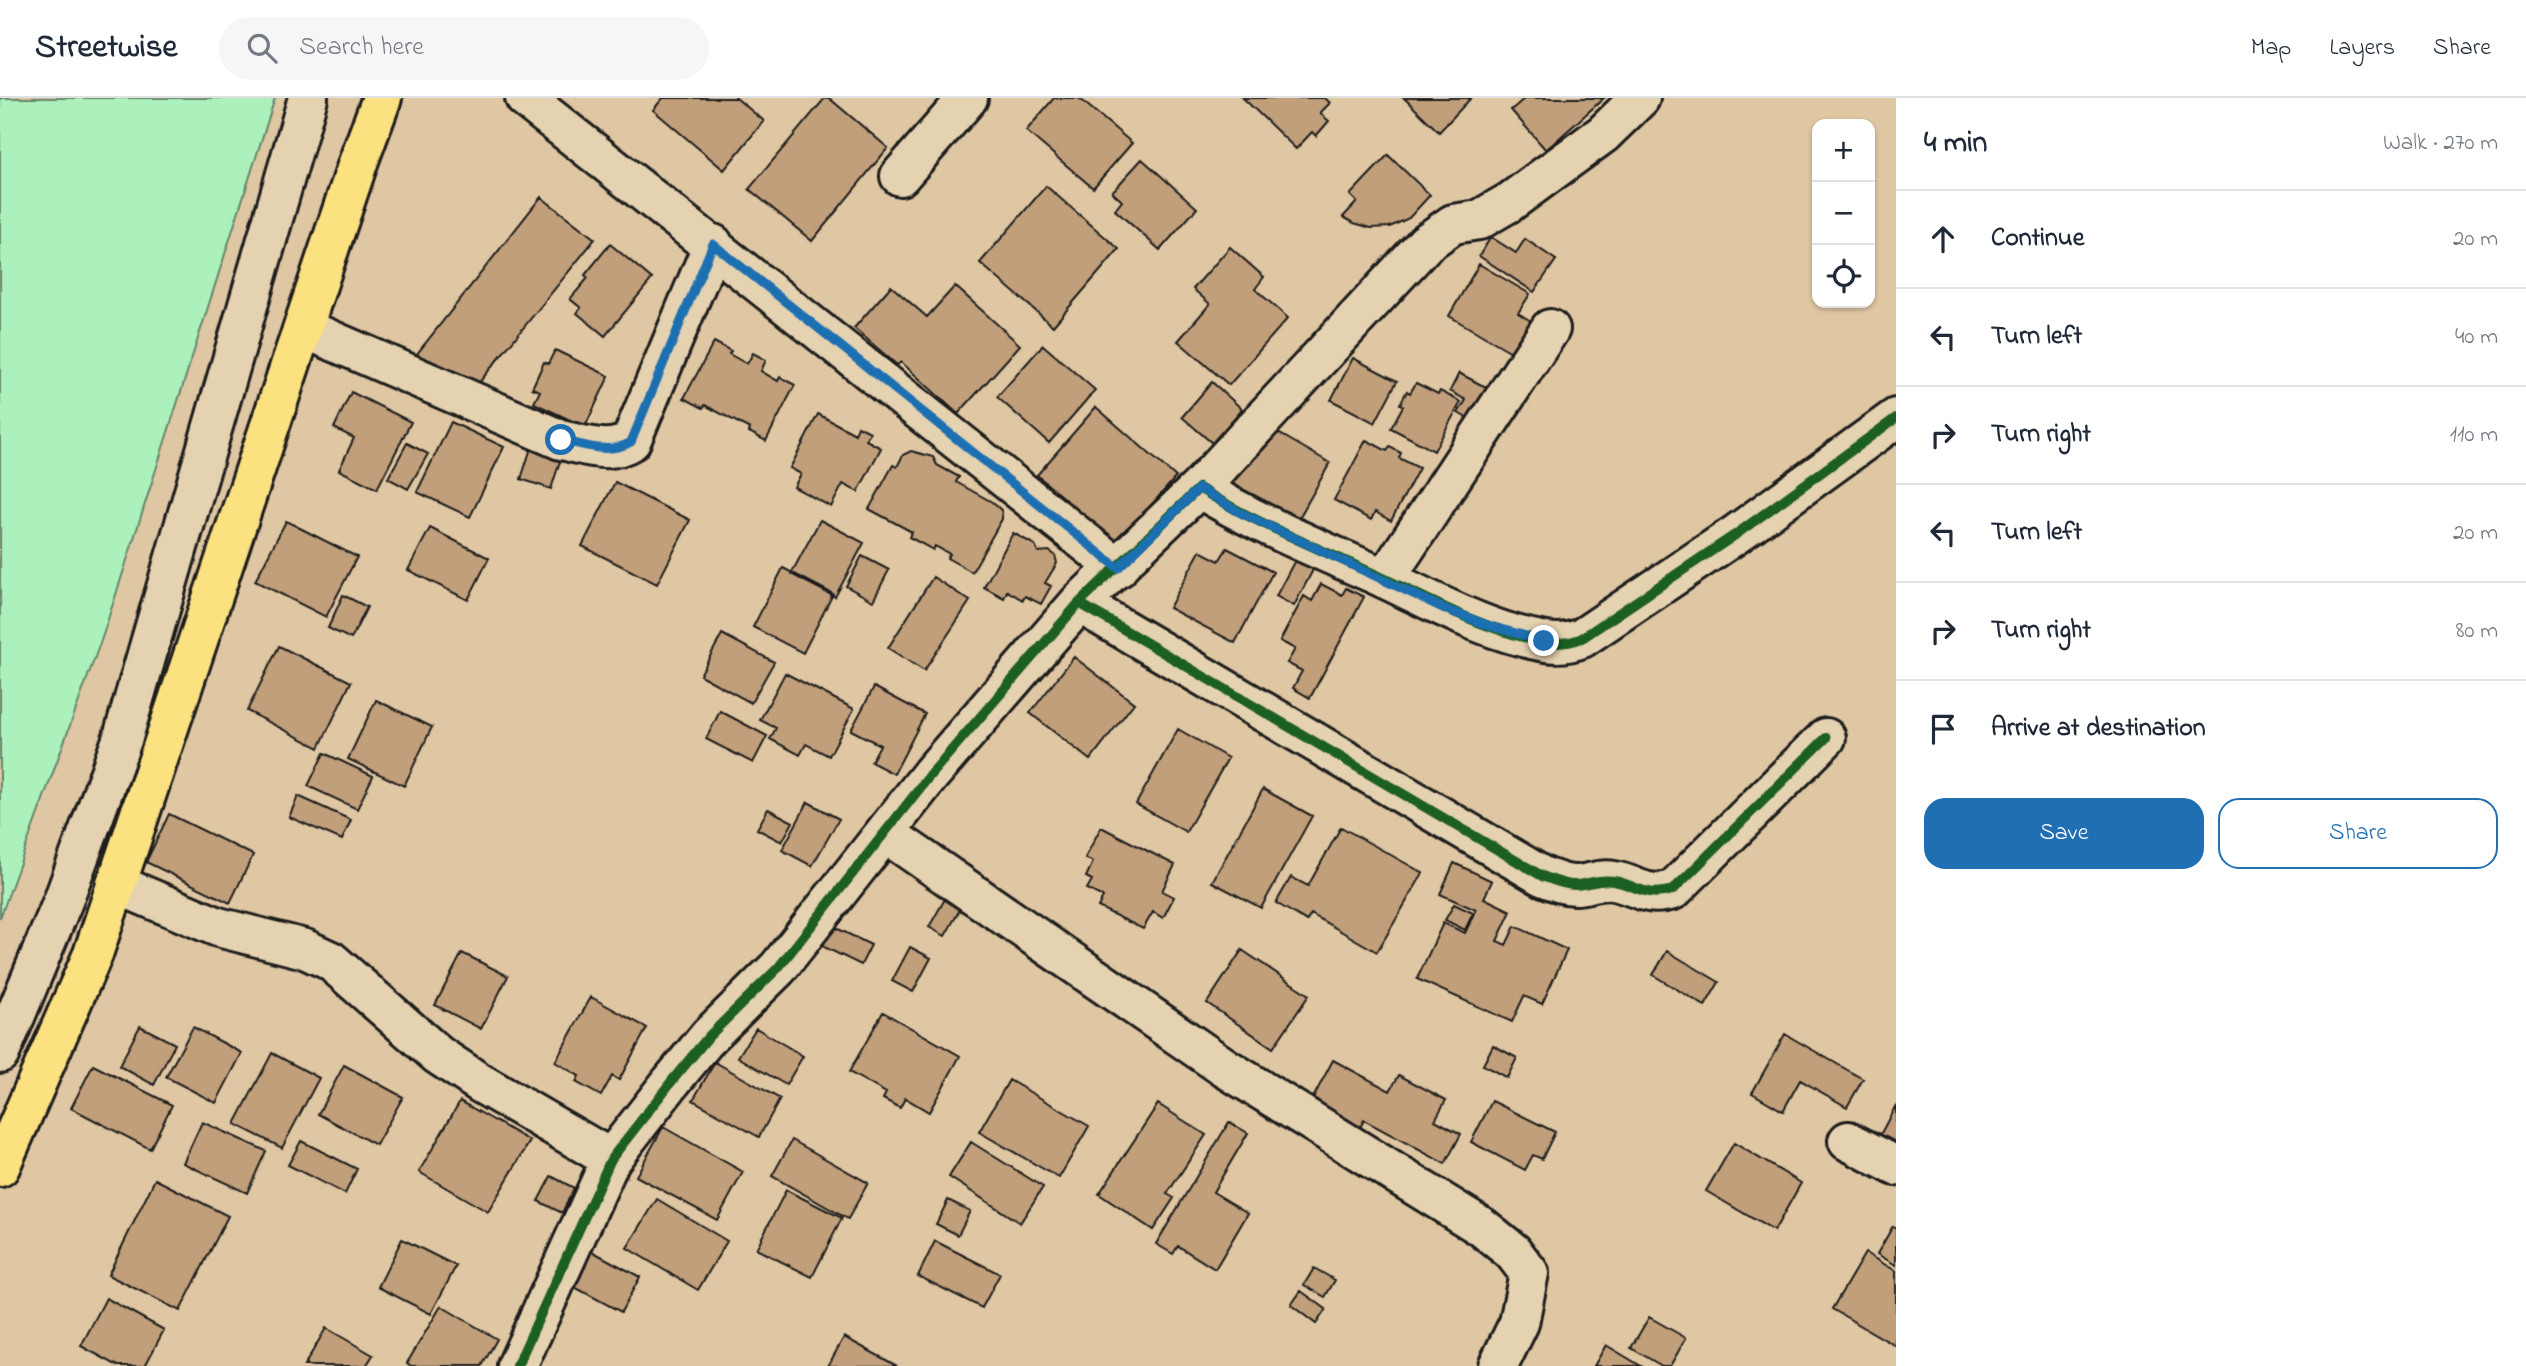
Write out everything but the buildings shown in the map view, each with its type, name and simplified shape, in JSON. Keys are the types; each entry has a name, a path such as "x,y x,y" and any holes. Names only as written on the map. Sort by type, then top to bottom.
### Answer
{"main road":[{"path":"0,1167 93,954 382,98"}],"street":[{"path":"0,1053 63,901 123,737 308,98"},
{"path":"525,98 713,244 1118,568"},
{"path":"900,176 968,98"},
{"path":"517,1366 611,1159 709,1035 778,968 931,774 1079,603 1199,488 1426,243 1453,224 1479,220 1510,202 1603,134 1640,98"},
{"path":"303,328 561,440 604,449 619,449 631,442 713,244"},
{"path":"1385,579 1550,329"},
{"path":"1199,488 1250,518 1445,609 1490,626 1544,641 1569,643 1582,638 1735,535 1896,418"},
{"path":"1079,603 1542,876 1559,883 1576,885 1598,879 1615,881 1657,894 1673,890 1826,738"},
{"path":"885,833 1224,1067 1482,1227 1513,1252 1529,1273 1519,1323 1498,1366"},
{"path":"117,884 218,927 306,949 331,961 438,1055 611,1159"},
{"path":"1849,1141 1896,1166"}],"green space":[{"path":"0,98 275,98 103,635 0,918"}],"cycle path":[{"path":"517,1366 611,1159 709,1036 778,968 931,774 1079,603 1199,488 1264,524 1480,623 1524,637 1564,643 1582,638 1735,535 1896,418"},
{"path":"1079,603 1542,876 1566,884 1580,885 1609,880 1655,893 1673,890 1826,738"}],"route":[{"path":"561,440 604,449 619,449 631,442 713,244 1118,568 1199,488 1261,523 1445,609 1490,626 1544,641"}]}
